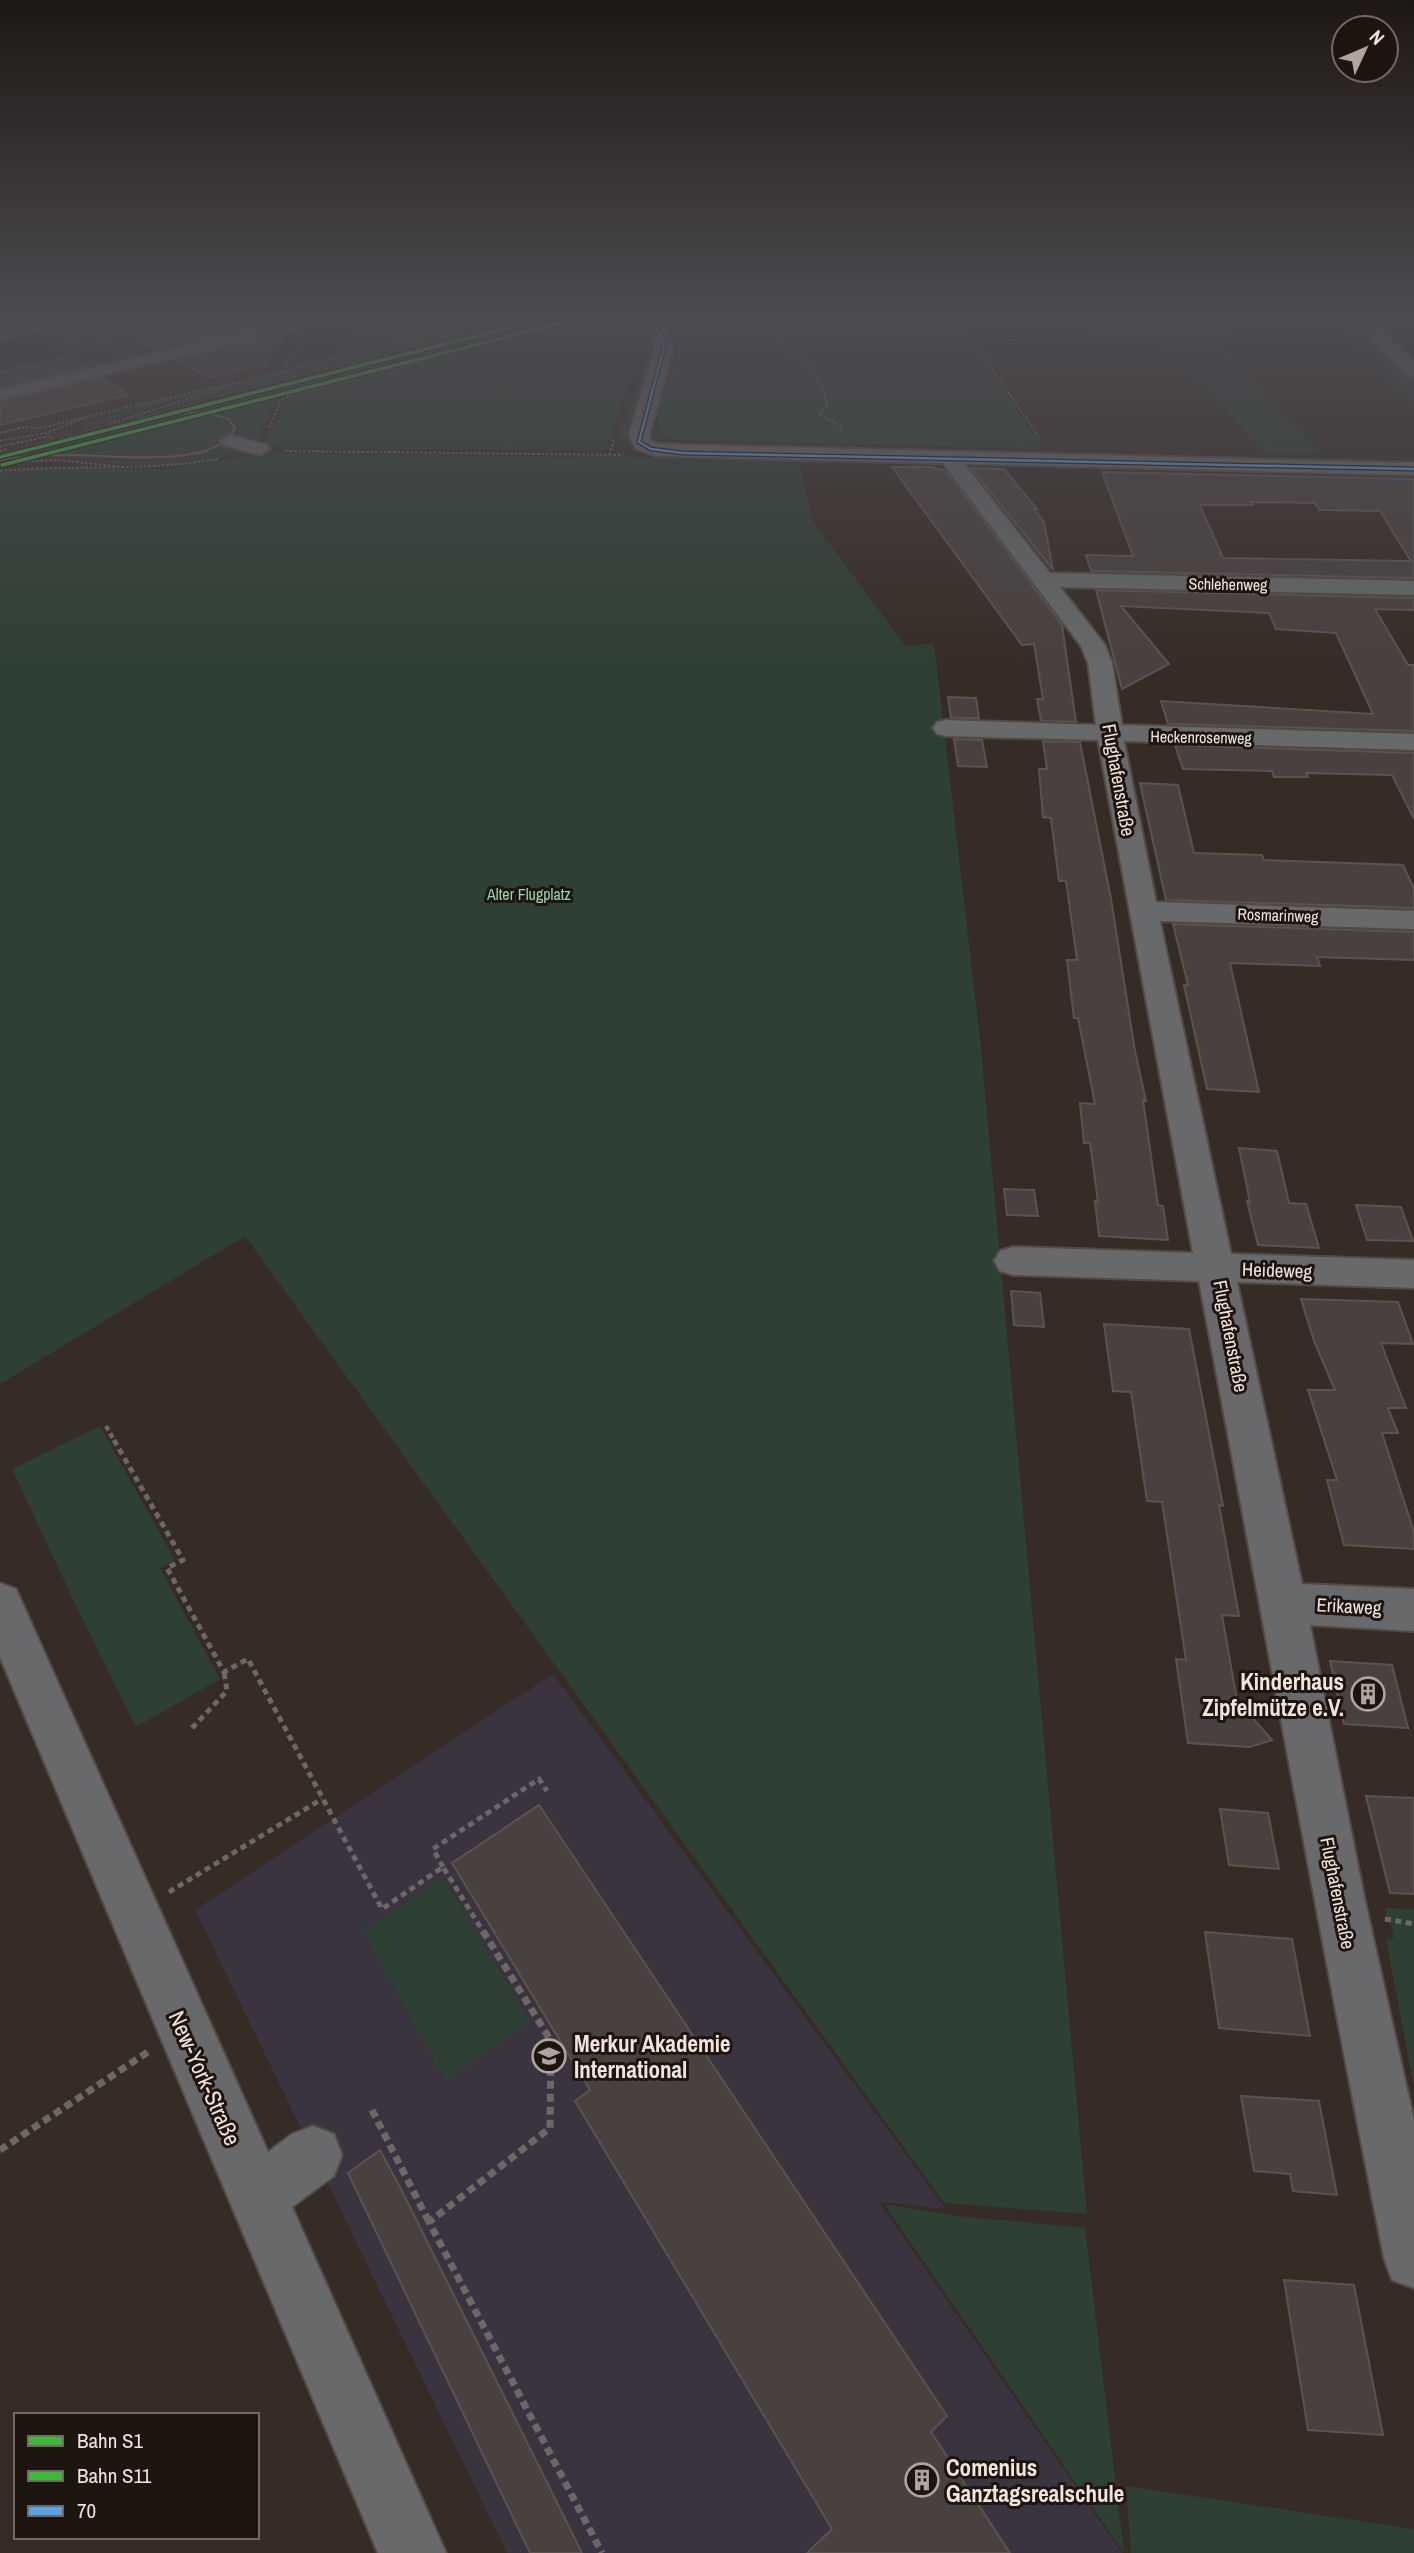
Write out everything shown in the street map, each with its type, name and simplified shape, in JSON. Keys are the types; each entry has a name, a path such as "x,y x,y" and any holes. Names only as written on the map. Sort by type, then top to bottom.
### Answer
{"main road":[{"path":"640,433 641,444 651,449 683,453 1414,469"}],"street":[{"path":"230,441 260,449"},
{"name":"Flughafenstraße","path":"950,459 1093,645 1100,663 1110,735 1143,911 1217,1269 1339,1901 1414,2258"},
{"name":"Schlehenweg","path":"1042,580 1414,588"},
{"name":"Heckenrosenweg","path":"946,728 1414,742"},
{"name":"Rosmarinweg","path":"1143,911 1414,920"},
{"name":"Heideweg","path":"1013,1261 1414,1274"},
{"name":"New-York-Straße","path":"0,1603 412,2553"},
{"name":"Erikaweg","path":"1283,1603 1414,1610"},
{"path":"257,2197 313,2155"}],"path":[{"path":"1,440 16,440 43,433"},
{"path":"260,449 268,433"},
{"path":"1037,433 1042,441"},
{"path":"0,449 49,436 53,438"},
{"path":"12,444 16,440"},
{"path":"0,471 38,467 186,466 260,449 609,455 613,442"},
{"path":"0,449 8,449"},
{"path":"0,463 57,460 122,465 126,468"},
{"path":"106,1426 183,1560 167,1568 224,1672 227,1691 192,1728"},
{"path":"224,1672 248,1659 382,1909 443,1867"},
{"path":"429,2222 550,2128 551,2041 433,1849 539,1779 547,1791"},
{"path":"197,1873 322,1799"},
{"path":"0,2150 183,2028"},
{"path":"372,2110 602,2553"}],"shaded area":[{"path":"74,433 111,433 29,455 169,455 209,447 231,433 235,433 225,445 198,455 159,460 41,458 0,462 0,452"},
{"name":"Merkur Akademie International","path":"553,1674 946,2209 879,2202 1122,2553 507,2553 195,1910"}],"green space":[{"path":"108,433 230,433 209,447 169,455 27,454"},
{"path":"237,433 260,433 255,443 234,438"},
{"path":"271,433 611,433 605,450 298,448 274,446 267,442"},
{"path":"620,433 629,433 626,441 617,441"},
{"path":"661,433 1033,433 1044,449 673,440"},
{"path":"1246,433 1302,433 1321,453 1264,453"},
{"path":"225,445 247,448 226,457 179,465 129,465 58,458 143,461 185,457"},
{"path":"944,451 1414,460 1414,461 1405,461 1408,466 1397,466 1393,461 1374,461 1378,466 1365,466 1361,460 1349,460 1352,465 1342,465 1338,460 1326,460 1329,465 1317,465 1314,459 1296,459 1298,464 1289,464 1287,459 1273,458 1275,464 1266,463 1263,458 1246,458 1248,463 1237,463 1234,458 1217,457 1218,462 1142,460 1139,456 1119,455 1113,460 1110,455 1072,454 1065,459 1063,454 1040,454 1033,458 1031,453 952,456"},
{"name":"Alter Flugplatz","path":"267,453 830,460 831,464 788,463 799,465 813,522 906,646 934,643 981,1048 1087,2214 944,2203 245,1236 0,1384 0,473 39,468 169,469"},
{"path":"100,1426 175,1560 160,1568 220,1679 136,1727 12,1469"},
{"path":"443,1877 530,2021 446,2082 363,1931"},
{"path":"1385,1908 1414,1909 1414,2086 1386,1940 1394,1938"},
{"path":"884,2204 958,2216 1085,2228 1124,2553"},
{"path":"1126,2486 1414,2529 1414,2553 1131,2553"}],"building":[{"path":"892,467 930,467 946,471 1062,625 1076,722 1041,721 1037,699 1043,699 1034,644 1022,645"},
{"path":"971,468 1004,469 1037,509 1034,509 1044,522 1053,570"},
{"path":"1102,472 1414,479 1414,578 1091,571 1086,555 1133,556","holes":["1251,502 1315,503 1319,510 1380,511 1411,561 1223,558 1200,505 1253,505"]},
{"path":"1096,590 1414,598 1414,610 1375,609 1408,665 1414,665 1414,731 1168,724 1161,701 1373,714 1336,633 1276,629 1269,613 1121,606 1169,664 1122,689"},
{"path":"948,697 976,698 979,718 951,718"},
{"path":"954,739 982,740 987,767 958,766"},
{"path":"1043,741 1080,742 1111,899 1135,1051 1146,1101 1143,1100 1158,1205 1163,1206 1168,1240 1099,1236 1095,1201 1098,1202 1090,1143 1084,1143 1080,1103 1095,1104 1078,1018 1074,1018 1067,960 1077,960 1066,881 1059,881 1051,818 1043,817 1039,769 1047,769"},
{"path":"1175,745 1414,753 1414,819 1392,775 1306,773 1308,777 1274,777 1272,771 1183,769"},
{"path":"1140,783 1178,785 1194,853 1262,855 1264,860 1403,865 1414,889 1414,908 1166,900"},
{"path":"1173,924 1414,932 1414,960 1317,957 1320,966 1230,963 1259,1092 1207,1089 1184,985 1188,985"},
{"path":"1239,1148 1277,1151 1289,1203 1306,1204 1319,1248 1258,1245 1247,1201 1250,1202"},
{"path":"1004,1189 1034,1190 1038,1216 1007,1215"},
{"path":"1356,1205 1401,1207 1413,1241 1367,1240"},
{"path":"1011,1291 1040,1293 1044,1327 1014,1325"},
{"path":"1301,1299 1398,1302 1413,1344 1381,1343 1406,1408 1388,1408 1398,1433 1382,1433 1414,1532 1414,1549 1344,1545 1327,1480 1337,1480 1308,1390 1335,1390 1314,1341"},
{"path":"1104,1324 1189,1329 1223,1506 1219,1505 1239,1616 1222,1615 1239,1712 1250,1715 1272,1740 1250,1747 1188,1743 1176,1659 1186,1660 1162,1502 1147,1501 1131,1392 1113,1391"},
{"name":"Kinderhaus Zipfelmütze e.V.","path":"1330,1661 1392,1665 1408,1728 1344,1724"},
{"path":"1366,1796 1414,1798 1414,1894 1390,1893"},
{"path":"539,1805 947,2416 931,2432 1010,2553 807,2553 832,2529 575,2101 590,2090 452,1863"},
{"path":"1220,1809 1268,1813 1279,1869 1229,1865"},
{"path":"1205,1932 1292,1939 1310,2036 1219,2028"},
{"path":"1241,2096 1319,2101 1337,2195 1293,2191 1290,2174 1254,2171"},
{"path":"380,2150 582,2553 530,2553 348,2173"},
{"path":"1284,2280 1354,2285 1383,2435 1308,2430"}],"tram line":[{"path":"0,460 53,455 150,457 193,454 211,449 232,433"}],"rail line":[{"name":"S1","path":"0,457 94,433"},
{"name":"S11","path":"2,465 128,433"}],"transit line":[{"name":"70","path":"639,442 641,433"},
{"name":"70","path":"639,442 651,449 683,453 1414,469"}],"place":[{"name":"Kinderhaus Zipfelmütze e.V.","path":"1368,1694"},
{"name":"Merkur Akademie International","path":"549,2056"},
{"name":"Comenius Ganztagsrealschule","path":"922,2480"}]}
